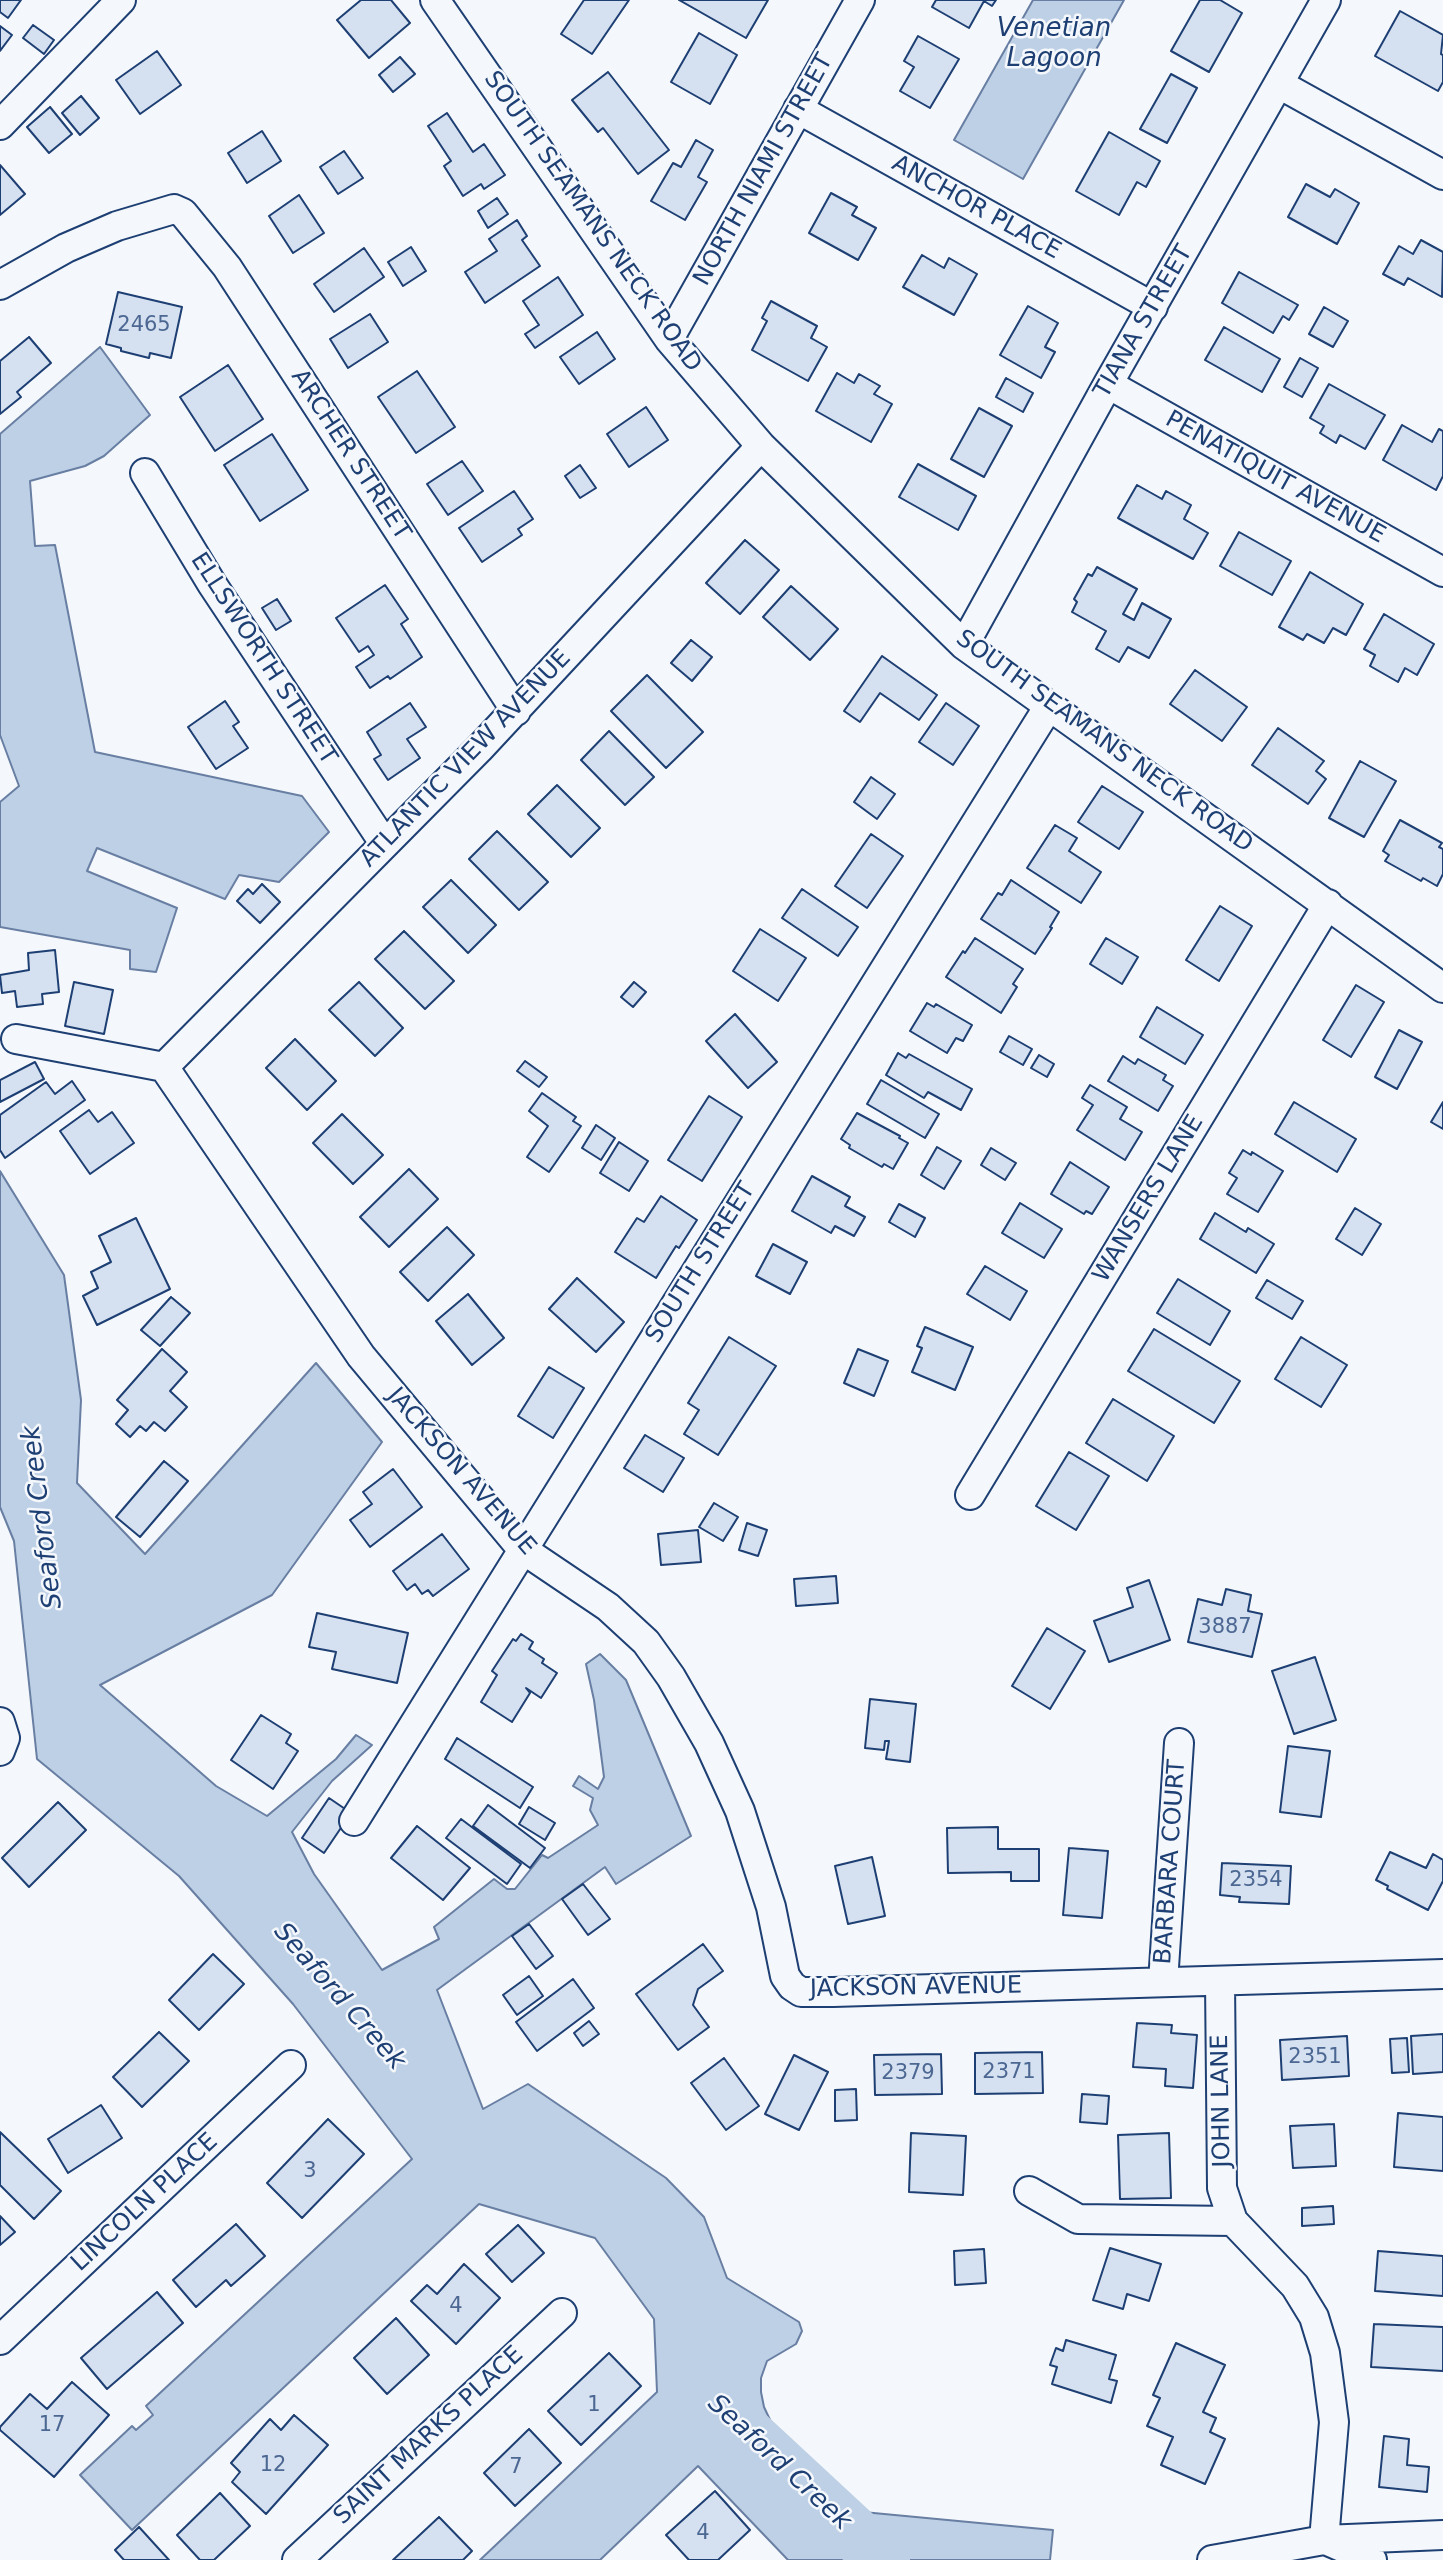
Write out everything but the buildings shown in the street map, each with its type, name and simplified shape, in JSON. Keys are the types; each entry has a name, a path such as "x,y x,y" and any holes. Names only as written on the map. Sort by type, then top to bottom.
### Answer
{"street":[{"path":"0,125 121,0"},
{"name":"SOUTH SEAMANS NECK ROAD","path":"435,0 669,339 761,446 964,645 1443,988"},
{"name":"NORTH NIAMI STREET","path":"669,339 860,0"},
{"name":"TIANA STREET","path":"964,645 1108,384 1326,0"},
{"path":"1279,84 1443,175"},
{"name":"ANCHOR PLACE","path":"798,109 1153,307"},
{"name":"ARCHER STREET","path":"0,285 66,248 117,226 174,209 183,213 227,267 516,711"},
{"name":"PENATIQUIT AVENUE","path":"1108,384 1443,572"},
{"name":"ATLANTIC VIEW AVENUE","path":"164,1067 516,711 761,446"},
{"name":"ELLSWORTH STREET","path":"145,473 212,584 384,843"},
{"name":"SOUTH STREET","path":"354,1821 1049,706"},
{"name":"WANSERS LANE","path":"970,1494 1328,904"},
{"path":"16,1038 164,1067"},
{"name":"JACKSON AVENUE","path":"164,1067 360,1356 522,1549 608,1607 646,1642 671,1677 709,1743 740,1811 771,1907 785,1976 792,1986 801,1992 833,1992 1443,1974"},
{"name":"BARBARA COURT","path":"1163,1982 1179,1743"},
{"name":"JOHN LANE","path":"1220,1981 1222,2188 1233,2221 1295,2286 1314,2317 1325,2353 1334,2421 1324,2540"},
{"name":"LINCOLN PLACE","path":"0,2340 291,2065"},
{"path":"1029,2191 1078,2219 1233,2221"},
{"name":"SAINT MARKS PLACE","path":"297,2560 562,2313"},
{"path":"1212,2560 1324,2540 1443,2535"},
{"path":"1324,2540 1372,2560"}],"water":[{"name":"Venetian Lagoon","path":"1033,0 1124,0 1023,179 954,140"},
{"path":"100,347 150,415 104,456 85,466 30,481 35,546 55,545 95,752 302,796 329,832 279,882 239,875 225,899 97,848 87,871 177,908 156,972 130,969 130,950 0,927 0,802 19,786 0,735 0,434"},
{"path":"0,1171 64,1275 81,1400 77,1483 145,1554 316,1363 382,1442 272,1595 100,1685 216,1786 267,1816 336,1759 356,1735 372,1745 332,1781 292,1832 314,1874 382,1970 439,1939 434,1927 494,1879 507,1889 515,1889 542,1855 548,1858 598,1825 590,1810 593,1798 573,1786 579,1776 598,1789 604,1777 594,1700 586,1664 600,1654 626,1680 691,1836 616,1884 605,1867 437,1990 483,2109 528,2084 666,2178 704,2217 727,2278 799,2322 802,2331 796,2344 767,2361 761,2378 761,2392 764,2407 802,2488 863,2512 1053,2530 1050,2560 788,2560 698,2466 600,2560 480,2560 657,2392 654,2319 595,2238 479,2204 132,2530 80,2475 132,2426 136,2430 153,2415 146,2406 412,2159 293,2004 179,1876 37,1759 14,1541 0,1507"}],"waterway":[{"name":"Seaford Creek","path":"745,2432 883,2560"}]}
